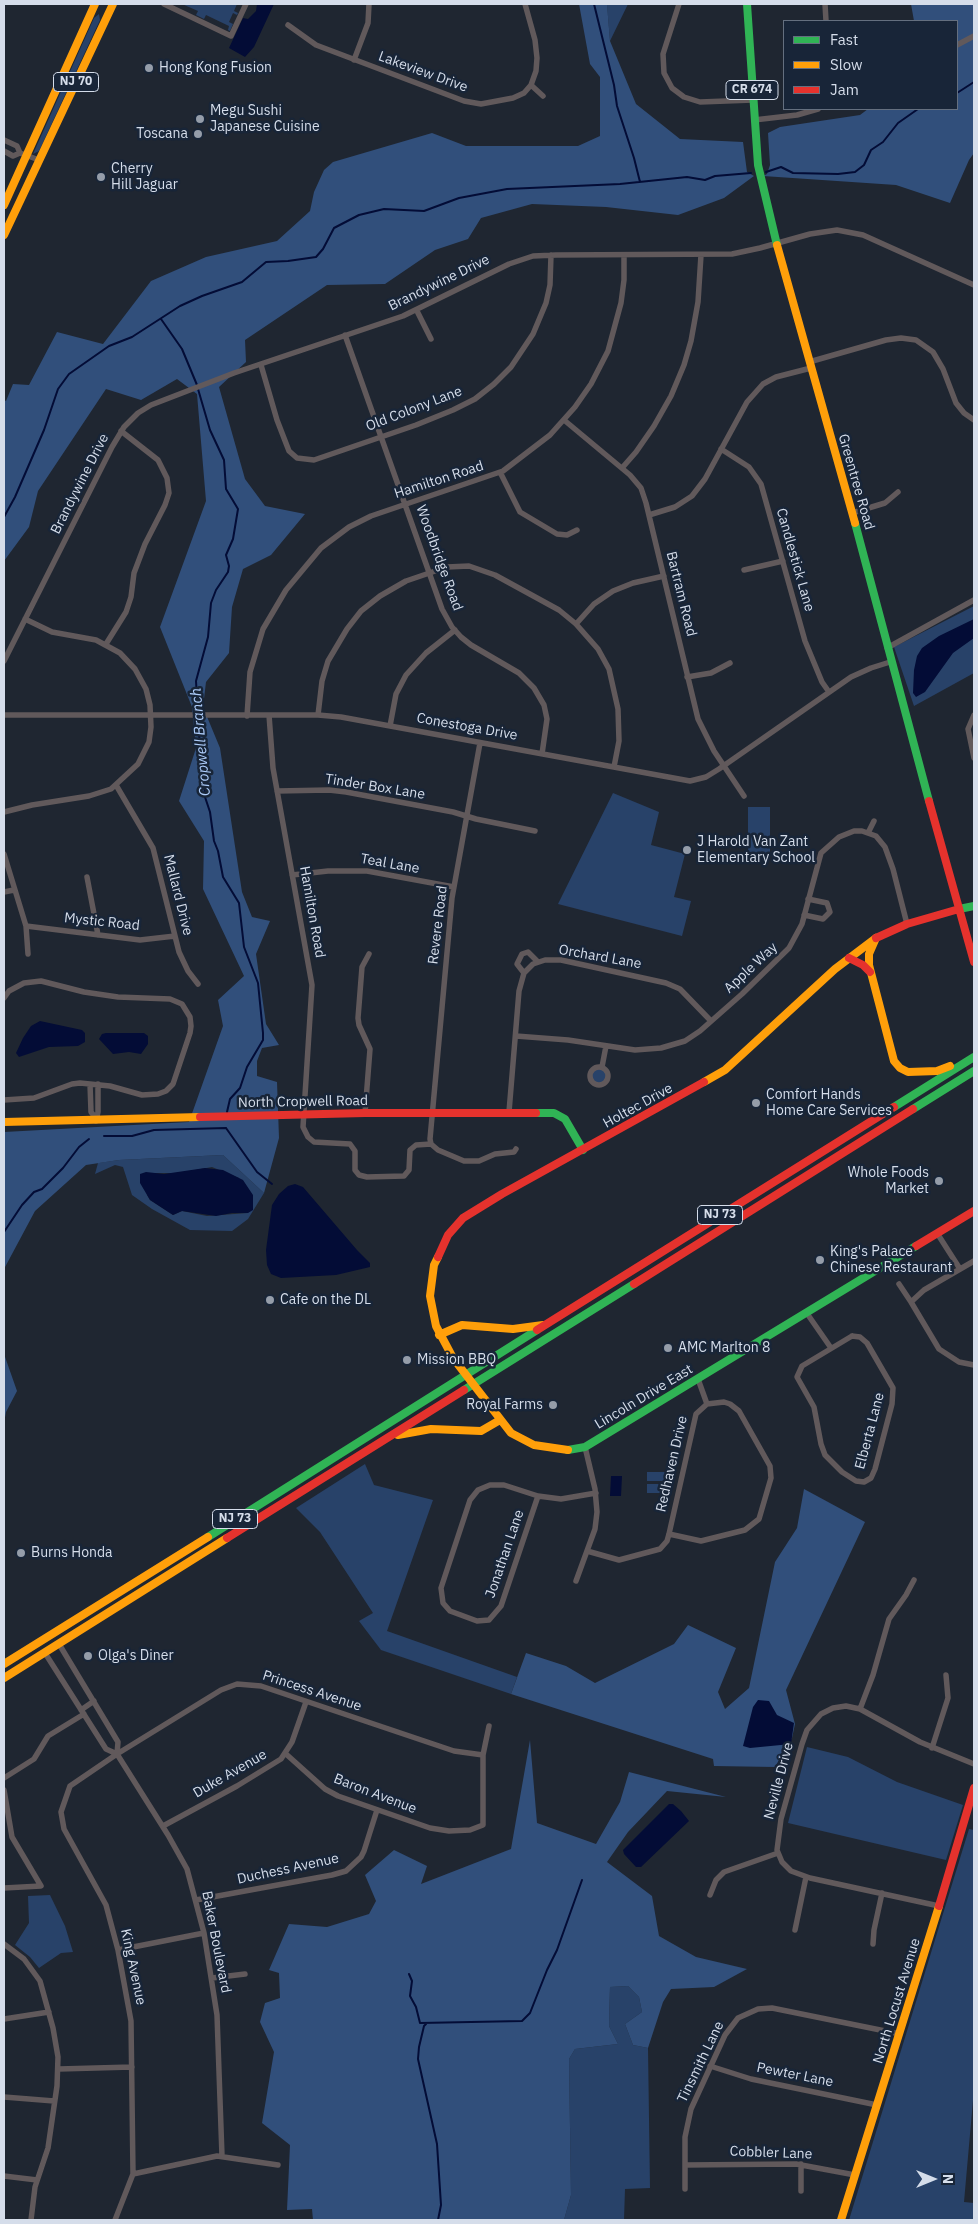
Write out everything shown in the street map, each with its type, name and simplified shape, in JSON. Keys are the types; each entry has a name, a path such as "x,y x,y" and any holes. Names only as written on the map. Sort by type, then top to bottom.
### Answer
{"main road":[{"name":"NJ 70","path":"4,205 23,154 95,4"},
{"name":"NJ 70","path":"4,235 113,4"},
{"name":"Greentree Road","path":"747,4 754,120 760,175 810,365 852,513 890,662 974,962"},
{"name":"Holtec Drive","path":"466,1374 439,1335 433,1316 431,1286 434,1265 448,1235 463,1218 481,1205 725,1070 849,958 876,938 907,924 974,906"},
{"path":"876,938 869,954 870,973 894,1061 900,1068 921,1073 938,1071 958,1062 965,1062"},
{"path":"849,958 863,965 870,973"},
{"name":"NJ 73","path":"4,1664 974,1057"},
{"name":"NJ 73","path":"4,1678 974,1071"},
{"name":"North Cropwell Road","path":"4,1122 365,1113 554,1113 565,1119 583,1150"},
{"name":"Lincoln Drive East","path":"466,1374 511,1433 534,1445 566,1450 585,1447 974,1211"},
{"path":"439,1335 462,1325 513,1329 546,1324"},
{"path":"372,1447 377,1447 408,1432 430,1429 481,1431 500,1420"},
{"path":"45,1653 50,1641 89,1617 92,1612 91,1609"},
{"name":"North Locust Avenue","path":"841,2220 974,1793"}],"street":[{"path":"164,4 231,36 246,4"},
{"path":"354,60 368,23 369,4"},
{"path":"525,4 535,40 537,58 536,71 531,85 543,96"},
{"path":"679,4 663,54 664,73 672,88 684,97 700,102 753,100"},
{"path":"825,4 826,20"},
{"name":"Lakeview Drive","path":"288,25 316,44 464,101 481,104 513,98 524,93 531,85"},
{"path":"958,44 974,36"},
{"path":"754,120 782,117 814,110"},
{"path":"4,140 17,146 23,154"},
{"path":"4,151 13,156 23,154 39,160"},
{"name":"Brandywine Drive","path":"4,661 121,431 133,417 147,407 417,310 500,267 525,258 551,255 701,255 739,253 823,231 850,231 870,238 974,285"},
{"name":"Hamilton Road","path":"247,716 249,680 256,650 267,622 286,590 309,561 342,532 371,516 405,503 461,487 500,472 536,446 564,420 591,384 608,351 621,303 624,280 624,254"},
{"name":"Old Colony Lane","path":"261,365 277,420 290,451 297,458 314,460 453,410 475,399 500,379 525,347 539,322 550,285 551,255"},
{"path":"622,468 654,426 671,396 684,365 697,309 701,255"},
{"path":"417,310 431,339"},
{"name":"Woodbridge Road","path":"346,336 442,609 455,630 471,645 513,669 530,683 544,705 546,713 547,726 542,754"},
{"path":"649,515 675,506 692,496 748,402 763,384 776,377 886,340 901,338 916,340 929,347 943,370 956,403 964,413 974,420"},
{"name":"Bartram Road","path":"564,420 622,468 641,488 701,729 744,796"},
{"path":"106,644 126,612 136,566 166,505 169,492 167,478 158,460 121,431"},
{"name":"Candlestick Lane","path":"721,449 749,467 758,477 805,641 822,682 829,692"},
{"path":"500,472 520,512 562,535 571,534 577,530"},
{"path":"852,513 886,503 898,492"},
{"path":"744,570 783,561"},
{"path":"318,715 323,674 335,648 351,623 374,600 387,591 429,572 458,566 482,570 538,598 576,624 602,655 611,677 617,701 619,726 614,767"},
{"path":"576,624 594,604 613,591 633,583 664,576"},
{"path":"887,648 974,600"},
{"path":"4,812 32,805 89,796 116,785 142,758 149,738 148,693 142,679 129,661 106,644 83,636 52,632 25,619"},
{"path":"390,726 396,694 406,674 426,653 455,630"},
{"name":"Conestoga Drive","path":"4,715 318,715 390,726 690,781 706,777 724,766 858,673 890,662"},
{"path":"687,677 711,672 730,663"},
{"name":"Hamilton Road","path":"269,715 271,749 277,791 312,985 303,1127 310,1140 321,1144 350,1144 356,1151 355,1170 363,1176 404,1176 408,1170 410,1150 416,1145 431,1144"},
{"path":"974,715 968,729 974,758"},
{"name":"Revere Road","path":"431,1144 454,887 480,743"},
{"name":"Mallard Drive","path":"116,785 153,848 175,936 185,965 198,984"},
{"name":"Tinder Box Lane","path":"277,791 329,790 346,792 454,812 467,817 535,831"},
{"path":"874,821 868,833 876,836 888,854 907,924"},
{"name":"Apple Way","path":"516,1036 560,1039 635,1050 661,1048 685,1041 711,1021 784,955 795,941 804,915 818,860 826,847 854,831 868,833"},
{"path":"4,854 26,926 28,954"},
{"name":"Teal Lane","path":"292,875 328,871 367,871 454,887"},
{"path":"87,878 98,935"},
{"path":"4,892 14,890"},
{"path":"804,915 823,919 830,912 827,903 808,899"},
{"name":"Mystic Road","path":"26,926 140,940 175,936"},
{"path":"365,1113 370,1049 359,1025 358,1018 362,967 369,954"},
{"path":"509,1112 519,991 524,973 517,964 522,954 531,954 538,962"},
{"name":"Orchard Lane","path":"524,973 538,962 561,960 666,983 680,989 711,1021"},
{"path":"4,998 9,991 24,983 41,981 93,993 126,998 170,999 182,1004 190,1017 190,1033 173,1084 166,1090 148,1096 98,1084 72,1084 23,1100 4,1100"},
{"path":"602,1067 606,1046"},
{"path":"90,1084 91,1112 96,1119"},
{"path":"96,1119 98,1112 98,1084"},
{"path":"431,1144 452,1158 474,1162 484,1160 495,1154 514,1152 516,1149"},
{"path":"937,1233 960,1269"},
{"path":"911,1302 924,1290 974,1261"},
{"path":"899,1284 939,1349 958,1362 974,1365"},
{"path":"806,1312 830,1348"},
{"name":"Elberta Lane","path":"852,1336 860,1336 867,1342 893,1388 892,1404 875,1469 871,1478 864,1482 856,1481 842,1472 825,1455 814,1407 797,1377 802,1366 830,1348 852,1336"},
{"path":"698,1379 707,1404"},
{"name":"Redhaven Drive","path":"587,1551 619,1560 656,1551 667,1541 693,1420 696,1414 707,1404 724,1402 730,1404 739,1411 768,1461 771,1478 759,1519 750,1528 702,1540 669,1534"},
{"path":"576,1581 596,1523 596,1494 585,1447"},
{"name":"Jonathan Lane","path":"538,1496 498,1612 489,1620 477,1621 450,1611 443,1603 441,1588 468,1505 474,1495 484,1487 497,1484 538,1496 561,1500 596,1494"},
{"path":"860,1709 873,1675 889,1619 914,1580"},
{"name":"Baker Boulevard","path":"59,1644 118,1742 117,1754"},
{"name":"Baker Boulevard","path":"45,1653 106,1749 117,1754 183,1860 196,1900 212,1978 219,2043 222,2156"},
{"path":"932,1748 948,1698 946,1674"},
{"name":"Princess Avenue","path":"117,1754 222,1690 237,1684 260,1686 454,1751 483,1755"},
{"path":"4,1778 34,1759 48,1736 94,1702"},
{"name":"Duke Avenue","path":"163,1826 270,1767 286,1754 306,1702"},
{"name":"Neville Drive","path":"778,1853 777,1843 780,1828 807,1730 821,1714 833,1708 846,1706 860,1709 932,1748 974,1764"},
{"path":"483,1755 489,1726"},
{"name":"King Avenue","path":"115,2220 133,2174 131,2021 118,1950 106,1905 64,1829 61,1812 70,1786 117,1754"},
{"name":"Baron Avenue","path":"286,1754 325,1789 338,1796 430,1828 467,1830 482,1825 483,1755"},
{"path":"4,1790 12,1837 41,1886 4,1888"},
{"name":"Duchess Avenue","path":"196,1900 346,1871 361,1857 377,1810"},
{"path":"710,1895 716,1880 724,1872 778,1853 786,1867 806,1877 939,1906"},
{"path":"795,1930 806,1877"},
{"path":"873,1944 872,1939 882,1893"},
{"path":"118,1950 204,1933"},
{"path":"6,1945 24,1959 43,1987 54,2035 59,2069 48,2148 37,2180 32,2203 32,2220"},
{"path":"212,1978 244,1974"},
{"name":"Tinsmith Lane","path":"685,2189 686,2138 689,2116 710,2066 733,2023 744,2014 758,2008 788,2010 900,2034"},
{"path":"4,2019 48,2012"},
{"name":"Pewter Lane","path":"710,2066 751,2079 877,2105"},
{"path":"59,2069 132,2067"},
{"path":"4,2097 54,2101"},
{"path":"133,2174 222,2156 278,2165"},
{"path":"801,2164 802,2191"},
{"name":"Cobbler Lane","path":"686,2165 801,2164 855,2175"},
{"path":"4,2176 37,2180"}],"shaded area":[{"path":"182,4 237,4 234,11 238,13 237,15 233,13 229,22 233,24 230,31 228,30 229,26 206,15 204,19 196,15 198,11"},
{"path":"257,4 274,4 254,47 245,57 229,48 243,18 248,19 256,11"},
{"path":"579,4 607,4 610,41 636,104 680,139 743,142 747,172 754,176 724,198 678,215 606,207 532,204 481,218 468,239 435,250 385,284 327,285 245,340 246,362 219,387 245,479 265,506 305,514 271,555 243,569 232,607 229,653 206,682 203,707 220,748 242,892 252,917 270,921 256,954 266,1024 279,1045 262,1048 257,1061 257,1076 277,1082 279,1138 264,1193 223,1155 119,1160 86,1165 35,1211 4,1269 4,1132 189,1122 223,1026 218,1000 244,976 203,889 204,841 179,801 196,748 192,707 160,627 206,501 197,394 177,379 141,400 106,389 38,491 29,527 4,561 4,400 6,401 13,384 29,385 57,332 103,344 151,281 206,257 277,241 310,211 314,192 324,170 333,162 432,133 466,146 578,146 600,136 600,77 590,64"},
{"path":"628,4 610,41 607,5"},
{"path":"911,4 974,4 974,153 950,203 896,185 763,176 767,174 770,165 768,133 780,127 860,115 867,110 958,110 958,20 914,20"},
{"path":"99,14 100,20 39,151 33,154 94,18"},
{"path":"974,606 974,673 914,706 894,647"},
{"path":"974,619 974,638 953,653 925,692 916,697 913,693 914,670 917,656 922,648 939,636"},
{"path":"613,793 659,812 651,845 685,854 674,897 691,901 682,936 558,904"},
{"path":"748,807 770,807 770,853 748,854"},
{"path":"40,1021 82,1030 85,1033 85,1042 78,1046 49,1047 19,1057 16,1053 23,1038 31,1026"},
{"path":"144,1033 148,1036 148,1044 141,1054 129,1052 113,1054 99,1039 102,1034"},
{"path":"599,1067 605,1070 608,1076 605,1082 599,1085 593,1082 590,1076 593,1070"},
{"path":"223,1155 264,1193 248,1219 232,1231 190,1230 152,1209 132,1195 123,1167 115,1165 95,1174 98,1163 119,1160","holes":["212,1167 239,1178 248,1213 207,1216 182,1211 173,1215 150,1200 147,1195 144,1173 179,1173"]},
{"path":"205,1168 223,1170 243,1180 253,1195 253,1210 248,1213 216,1216 182,1211 173,1215 150,1200 140,1183 140,1174 146,1172 164,1174"},
{"path":"295,1184 303,1187 370,1263 370,1267 336,1275 281,1278 271,1274 267,1265 266,1250 272,1205 279,1194 288,1186"},
{"path":"4,1354 17,1391 6,1412 4,1423"},
{"path":"365,1464 374,1485 433,1500 387,1631 517,1677 511,1694 381,1650 359,1621 373,1613 320,1532 296,1508"},
{"path":"647,1472 666,1472 666,1481 647,1481"},
{"path":"611,1476 622,1476 621,1496 610,1496"},
{"path":"647,1484 666,1484 666,1493 647,1493"},
{"path":"804,1489 865,1522 786,1690 795,1724 792,1738 775,1767 714,1766 713,1759 511,1694 526,1653 566,1666 595,1683 674,1644 688,1625 736,1648 718,1692 725,1709 749,1688 775,1562 797,1528"},
{"path":"758,1700 769,1701 777,1715 794,1723 791,1744 750,1748 743,1746 753,1707"},
{"path":"530,1740 537,1823 596,1844 620,1802 629,1772 726,1797 667,1791 628,1832 607,1862 652,1896 659,1936 696,1957 747,1969 714,1987 671,1989 663,2002 648,2048 633,2045 625,2024 642,2012 639,1997 628,1986 610,1987 609,2026 618,2044 575,2049 569,2059 571,2195 564,2220 313,2220 312,2209 287,2210 290,2145 262,2123 274,2052 260,2022 265,2003 280,1998 279,1973 269,1970 289,1924 327,1927 369,1914 376,1901 365,1875 394,1850 427,1866 421,1884 511,1849"},
{"path":"807,1747 848,1757 897,1782 963,1805 946,1860 788,1823"},
{"path":"669,1804 673,1804 689,1821 641,1867 636,1867 624,1854 623,1850"},
{"path":"969,1829 974,1830 974,2089 964,2202 974,2203 974,2220 849,2220"},
{"path":"50,1895 65,1926 73,1952 61,1953 39,1968 30,1957 15,1945 29,1923 28,1896"},
{"path":"628,1986 639,1997 642,2012 625,2024 633,2045 648,2048 650,2188 625,2189 624,2220 564,2220 571,2195 569,2059 575,2049 618,2044 609,2026 610,1987"}],"waterway":[{"path":"594,4 614,85 617,106 640,182"},
{"path":"958,92 974,82"},
{"path":"766,172 781,167 793,173 838,174 855,172 864,165 871,150 883,142 898,123 917,110"},
{"path":"4,517 15,497 44,430 58,389 69,374 109,346 132,337 180,306 242,282 266,262 316,257 323,249 334,228 359,215 384,209 424,211 459,198 507,189 620,184 687,177 705,180 715,176 751,173"},
{"name":"Cropwell Branch","path":"161,319 182,349 197,385"},
{"name":"Cropwell Branch","path":"198,389 210,430 224,460 226,489 238,509 233,539 226,555 229,566 228,572 216,590 211,603 208,637 196,681 201,767 204,778 205,797 210,812 214,841 223,877 239,903 244,947 258,983 263,1033 263,1040 247,1067 240,1088 230,1099 227,1112"},
{"path":"226,1128 257,1172 272,1184"},
{"name":"Cropwell Branch","path":"104,1136 132,1136 154,1130 226,1128"},
{"name":"Cropwell Branch","path":"4,1232 22,1205 34,1192 42,1189 63,1168 79,1147 89,1139"},
{"path":"409,1974 412,1981 410,1996 416,2007 420,2023 522,2021 530,2013 557,1950 582,1880"},
{"path":"426,2024 419,2047 418,2059 437,2144 441,2205 438,2220"}],"traffic: fast":[{"path":"747,4 758,165 777,245"},
{"path":"855,523 929,801"},
{"path":"959,909 974,906"},
{"path":"894,1107 974,1057"},
{"path":"913,1109 974,1071"},
{"path":"536,1113 554,1113 565,1119 583,1150"},
{"path":"568,1450 585,1447 916,1246"},
{"path":"464,1390 634,1284"},
{"path":"208,1537 537,1330"}],"traffic: slow":[{"path":"4,205 95,4"},
{"path":"4,235 113,4"},
{"path":"777,245 855,523"},
{"path":"704,1082 725,1070 835,969 876,938"},
{"path":"876,938 869,954 869,965 894,1061 900,1068 908,1072 937,1071 950,1066"},
{"path":"4,1122 200,1117"},
{"path":"438,1257 434,1265 430,1296 436,1326 453,1358 511,1433 534,1445 568,1450"},
{"path":"439,1335 462,1325 513,1329 543,1325"},
{"path":"398,1435 431,1429 481,1431 500,1420"},
{"path":"4,1664 208,1537"},
{"path":"4,1678 227,1538"},
{"path":"841,2220 939,1906"}],"traffic: jam":[{"path":"929,801 974,962"},
{"path":"876,938 907,924 959,909"},
{"path":"849,958 863,965 870,972"},
{"path":"438,1257 448,1235 463,1218 502,1194 704,1082"},
{"path":"537,1330 894,1107"},
{"path":"634,1284 913,1109"},
{"path":"200,1117 365,1113 536,1113"},
{"path":"916,1246 974,1211"},
{"path":"227,1538 464,1390"},
{"path":"939,1906 974,1788"}],"place":[{"name":"Hong Kong Fusion","path":"149,68"},
{"name":"Megu Sushi Japanese Cuisine","path":"200,119"},
{"name":"Toscana","path":"198,134"},
{"name":"Cherry Hill Jaguar","path":"101,177"},
{"name":"J Harold Van Zant Elementary School","path":"687,850"},
{"name":"Comfort Hands Home Care Services","path":"756,1103"},
{"name":"Whole Foods Market","path":"939,1181"},
{"name":"King's Palace Chinese Restaurant","path":"820,1260"},
{"name":"Cafe on the DL","path":"270,1300"},
{"name":"AMC Marlton 8","path":"668,1348"},
{"name":"Mission BBQ","path":"407,1360"},
{"name":"Royal Farms","path":"553,1405"},
{"name":"Burns Honda","path":"21,1553"},
{"name":"Olga's Diner","path":"88,1656"}]}
